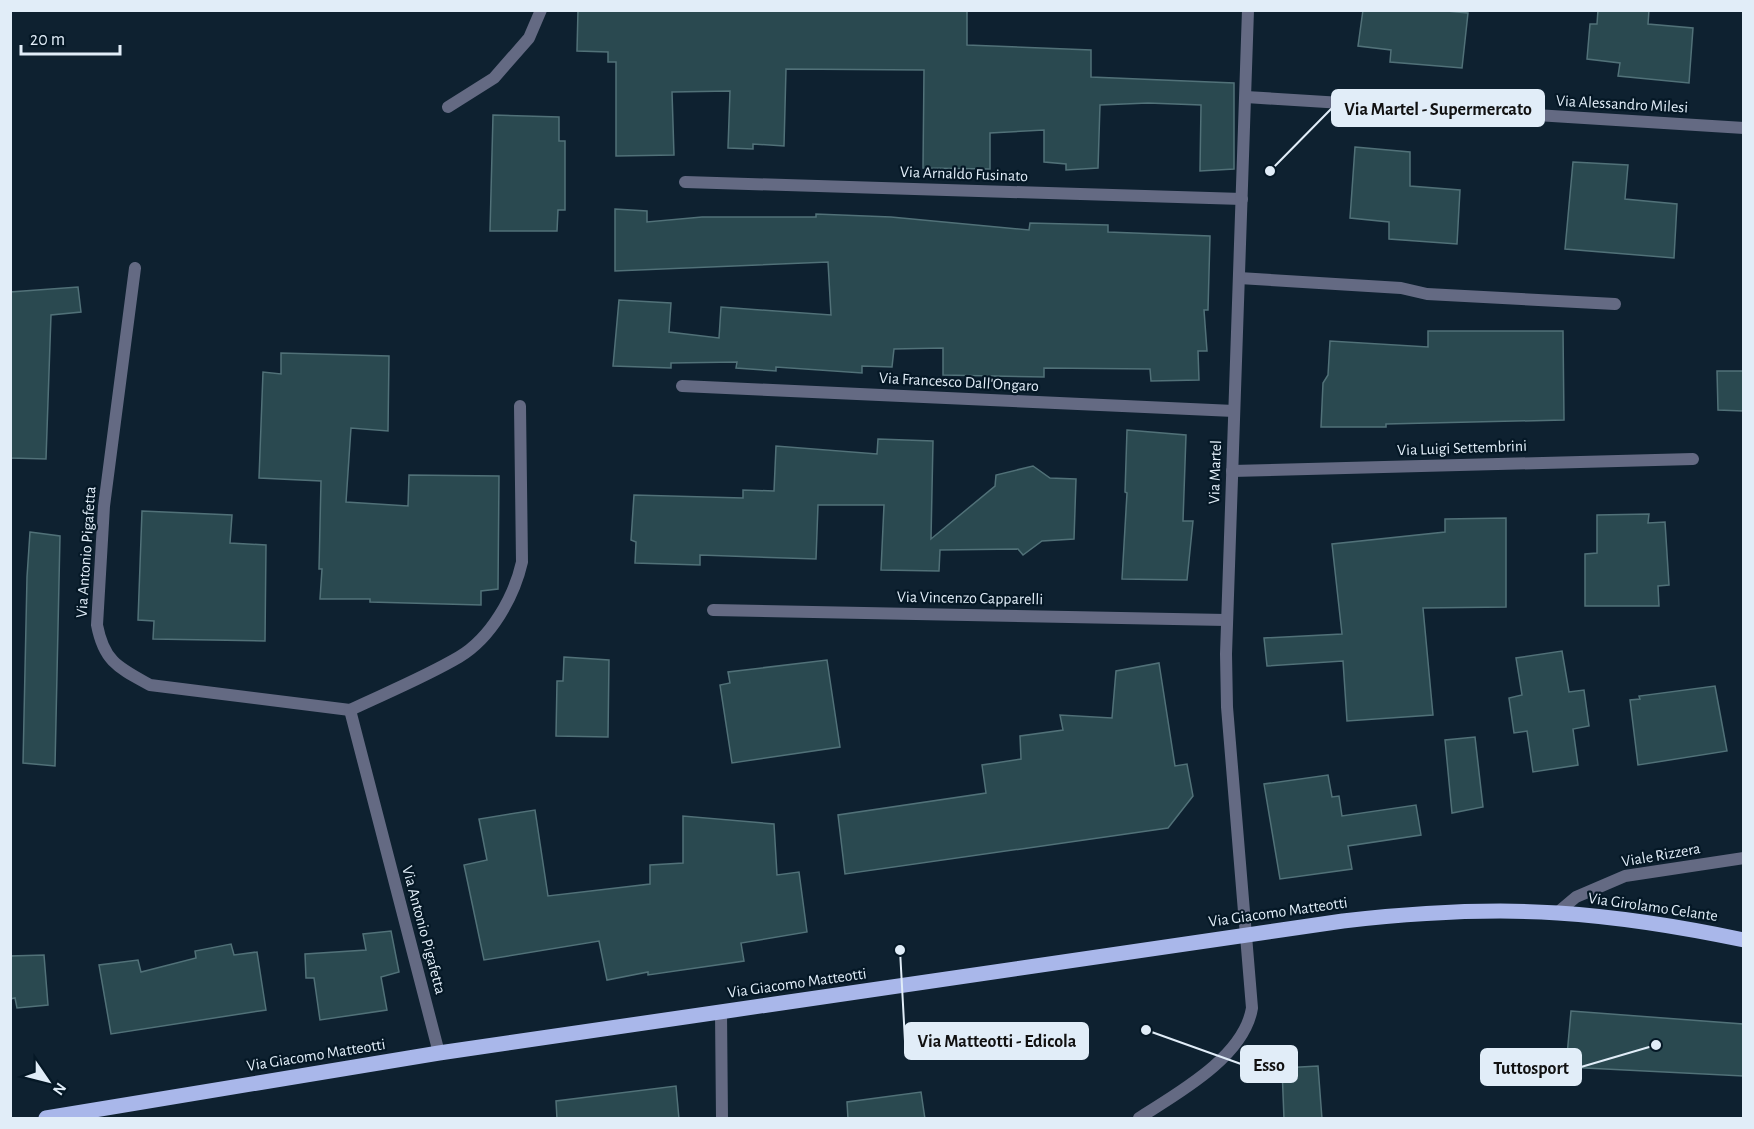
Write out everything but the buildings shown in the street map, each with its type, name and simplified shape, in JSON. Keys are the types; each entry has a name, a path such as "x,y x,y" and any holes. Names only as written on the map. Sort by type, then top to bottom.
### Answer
{"main road":[{"name":"Via Giacomo Matteotti","path":"46,1119 439,1053 1246,935 1385,916 1502,911 1557,912"},
{"name":"Via Girolamo Celante","path":"1557,912 1690,928 1743,940"}],"street":[{"path":"448,107 494,78 529,38 541,10"},
{"name":"Via Martel","path":"1139,1119 1208,1074 1250,1022 1252,1008 1227,707 1226,620 1248,10"},
{"name":"Via Alessandro Milesi","path":"1246,98 1743,128"},
{"name":"Via Arnaldo Fusinato","path":"686,182 1242,199"},
{"name":"Via Antonio Pigafetta","path":"135,268 104,506 98,625 101,643 108,656 123,670 150,686 350,710 439,1053"},
{"path":"1239,278 1401,288 1427,294 1616,304"},
{"name":"Via Francesco Dall'Ongaro","path":"682,386 1234,411"},
{"path":"350,710 461,656 485,635 508,601 518,580 522,562 520,406"},
{"name":"Via Luigi Settembrini","path":"1232,471 1693,459"},
{"name":"Via Vincenzo Capparelli","path":"713,610 1226,620"},
{"name":"Viale Rizzera","path":"1557,912 1576,897 1625,876 1743,858"},
{"path":"721,1012 722,1119"}],"place":[{"name":"Via Martel - Supermercato","path":"1270,171"},
{"name":"Via Matteotti - Edicola","path":"900,950"},
{"name":"Esso","path":"1146,1030"},
{"name":"Tuttosport","path":"1656,1045"}]}
